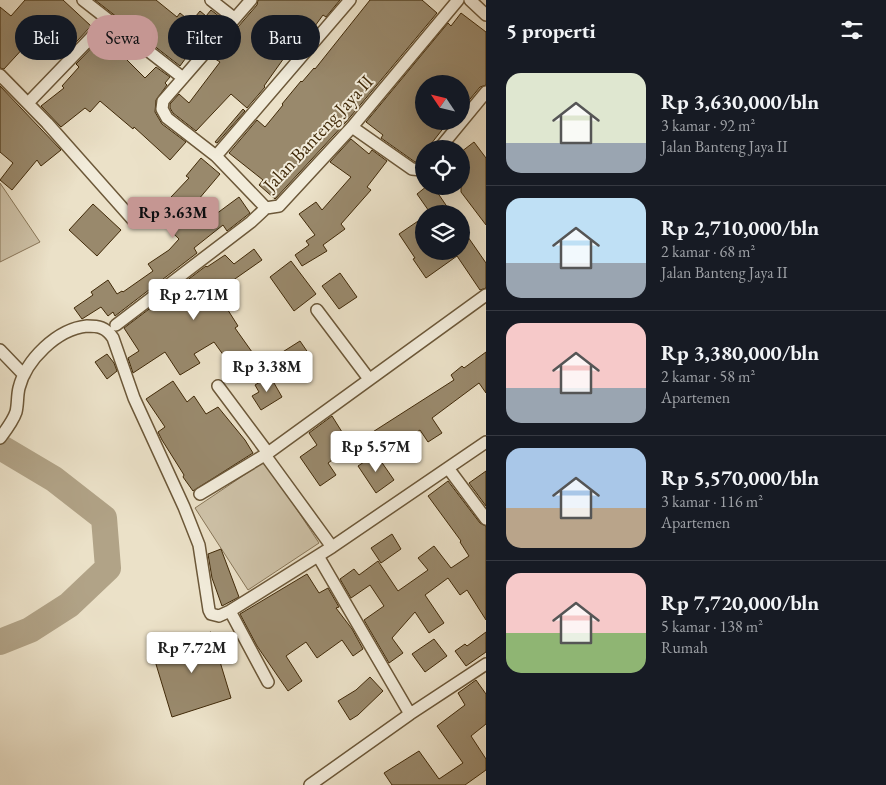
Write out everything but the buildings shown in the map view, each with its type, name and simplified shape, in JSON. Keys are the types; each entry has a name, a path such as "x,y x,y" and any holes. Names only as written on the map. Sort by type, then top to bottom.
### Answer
{"street":[{"path":"83,0 102,15"},
{"path":"211,0 230,15"},
{"path":"237,15 251,0"},
{"path":"216,156 350,0"},
{"name":"Jalan Banteng Jaya II","path":"116,325 251,222 266,208 279,206 352,127 458,0"},
{"path":"472,1 486,15"},
{"path":"28,102 87,42"},
{"path":"158,59 183,78"},
{"path":"198,60 163,101 162,109 167,118 216,156 266,208"},
{"path":"0,75 28,102 134,221"},
{"path":"446,140 486,92"},
{"path":"352,127 415,169"},
{"path":"200,494 267,454 486,295"},
{"path":"317,310 369,379"},
{"path":"0,438 16,411 19,388 24,375 39,353 66,332 77,328 93,326 108,331 113,338 134,398 184,507 199,545 209,610 211,614 219,616 332,547 486,442"},
{"path":"0,350 24,375"},
{"path":"218,386 332,547"},
{"path":"448,468 486,519"},
{"path":"318,556 410,714"},
{"path":"230,610 268,682"},
{"path":"310,785 410,714 485,667"}],"shaded area":[{"path":"0,183 40,242 0,262"},
{"path":"265,461 319,543 248,590 195,508"}],"waterway":[{"path":"0,447 54,479 104,518 108,568 69,605 30,630 0,642"}]}
